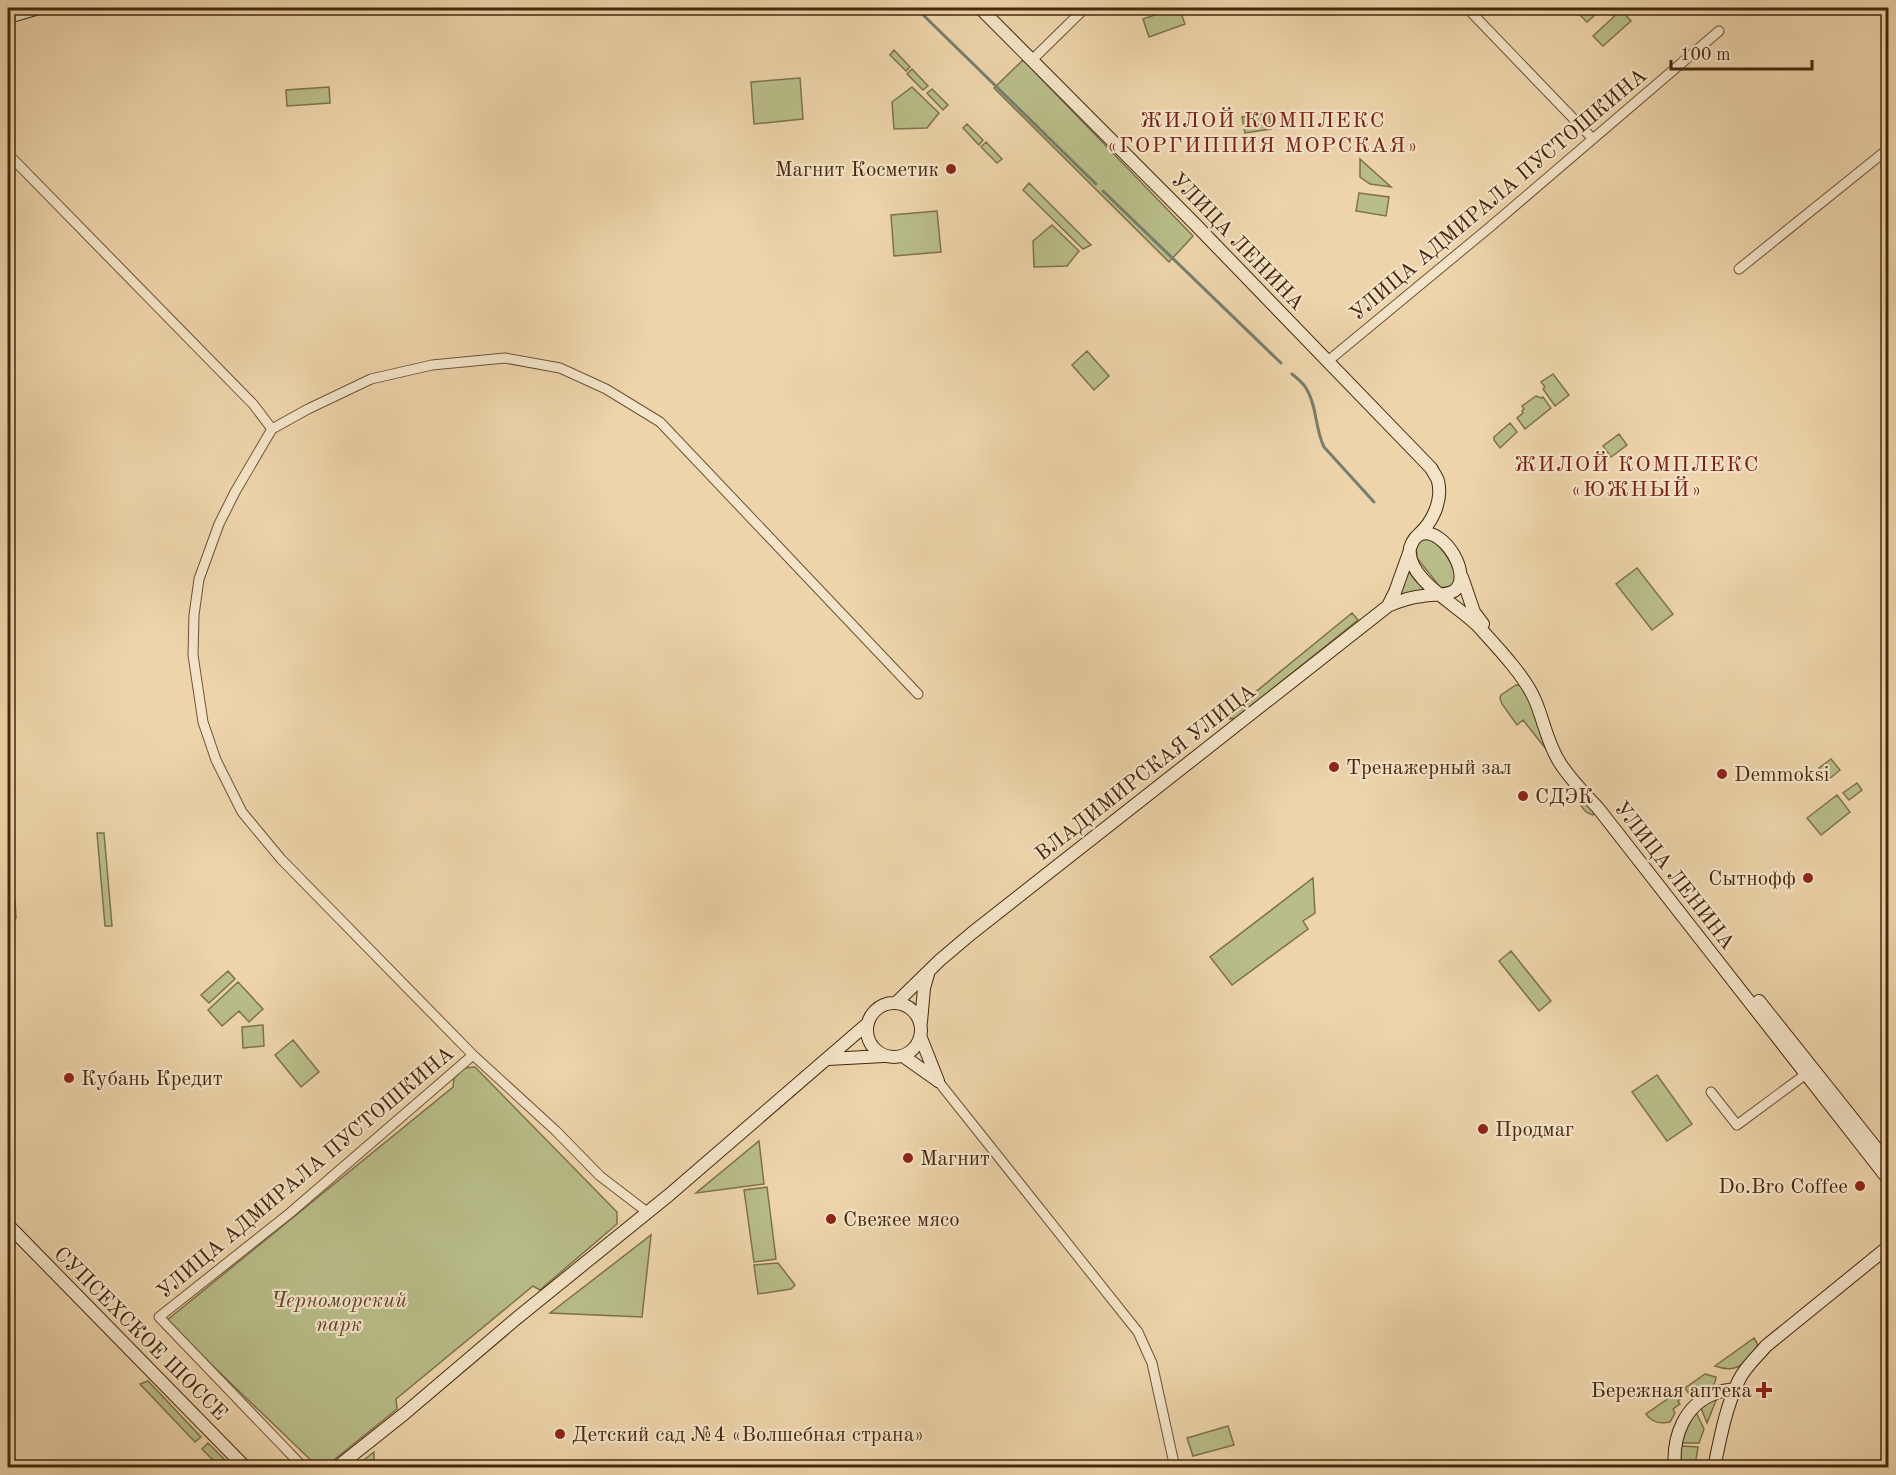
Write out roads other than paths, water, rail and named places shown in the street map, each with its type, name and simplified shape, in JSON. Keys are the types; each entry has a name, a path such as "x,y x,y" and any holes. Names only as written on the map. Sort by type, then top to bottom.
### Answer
{"street":[{"path":"8,17 39,8"},
{"name":"УЛИЦА ЛЕНИНА","path":"980,8 1431,468 1438,481 1438,497 1432,518"},
{"path":"1032,60 1085,8"},
{"path":"1467,8 1593,139"},
{"name":"УЛИЦА АДМИРАЛА ПУСТОШКИНА","path":"1328,361 1490,227 1719,31"},
{"path":"1739,269 1888,149"},
{"path":"8,154 253,404 272,429"},
{"path":"647,1212 600,1176 556,1131 473,1055 281,859 242,812 216,760 203,722 193,655 194,615 199,579 219,524 235,492 272,429 371,379 432,365 505,357 560,368 606,389 660,422 918,694"},
{"path":"1432,518 1442,540 1452,552 1461,576"},
{"name":"ВЛАДИМИРСКАЯ УЛИЦА","path":"1388,606 1411,543 1426,528 1432,518"},
{"path":"1418,535 1426,533 1442,540"},
{"path":"1409,553 1412,562 1429,587 1439,594"},
{"name":"УЛИЦА ЛЕНИНА","path":"1461,576 1474,612 1529,682 1564,761 1611,816 1888,1163"},
{"name":"ВЛАДИМИРСКАЯ УЛИЦА","path":"896,1003 972,933 1388,606 1404,599 1452,593 1459,586 1461,576"},
{"name":"УЛИЦА ЛЕНИНА","path":"1439,594 1478,626 1520,676 1535,700 1546,736 1561,764 1888,1179"},
{"path":"929,972 924,988 921,1038 938,1081"},
{"path":"884,1056 873,1048 867,1037 867,1024 871,1015 878,1008 896,1003 909,1007 921,1023"},
{"path":"336,1467 404,1414 669,1195 867,1024"},
{"path":"828,1059 903,1056 911,1052 921,1038"},
{"name":"УЛИЦА АДМИРАЛА ПУСТОШКИНА","path":"304,1467 159,1317 290,1213 473,1055"},
{"path":"903,1056 938,1081 1138,1332 1152,1363 1175,1467"},
{"path":"1711,1092 1737,1125 1806,1074"},
{"name":"СУПСЕХСКОЕ ШОССЕ","path":"8,1225 246,1467"},
{"path":"1714,1467 1729,1407 1749,1366 1766,1346 1888,1247"},
{"path":"1675,1467 1677,1436 1682,1420 1696,1406 1716,1393 1736,1389"}],"waterway":[{"path":"916,8 1096,184"},
{"path":"1103,191 1281,363"},
{"path":"1292,374 1303,384 1310,395 1324,447 1374,502"}],"place":[{"name":"Магнит Косметик","path":"951,169"},
{"name":"Тренажерный зал","path":"1334,767"},
{"name":"Demmoksi","path":"1722,774"},
{"name":"СДЭК","path":"1523,796"},
{"name":"Сытнофф","path":"1808,878"},
{"name":"Кубань Кредит","path":"69,1078"},
{"name":"Продмаг","path":"1483,1129"},
{"name":"Магнит","path":"908,1158"},
{"name":"Do.Bro Coffee","path":"1860,1186"},
{"name":"Свежее мясо","path":"831,1219"},
{"name":"Бережная аптека","path":"1764,1390"},
{"name":"Детский сад №4 «Волшебная страна»","path":"560,1434"}],"district":[{"name":"ЖИЛОЙ КОМПЛЕКС «ГОРГИППИЯ МОРСКАЯ»","path":"1263,132"},
{"name":"ЖИЛОЙ КОМПЛЕКС «ЮЖНЫЙ»","path":"1637,476"}],"park label":[{"name":"Черноморский парк","path":"339,1312"}]}
